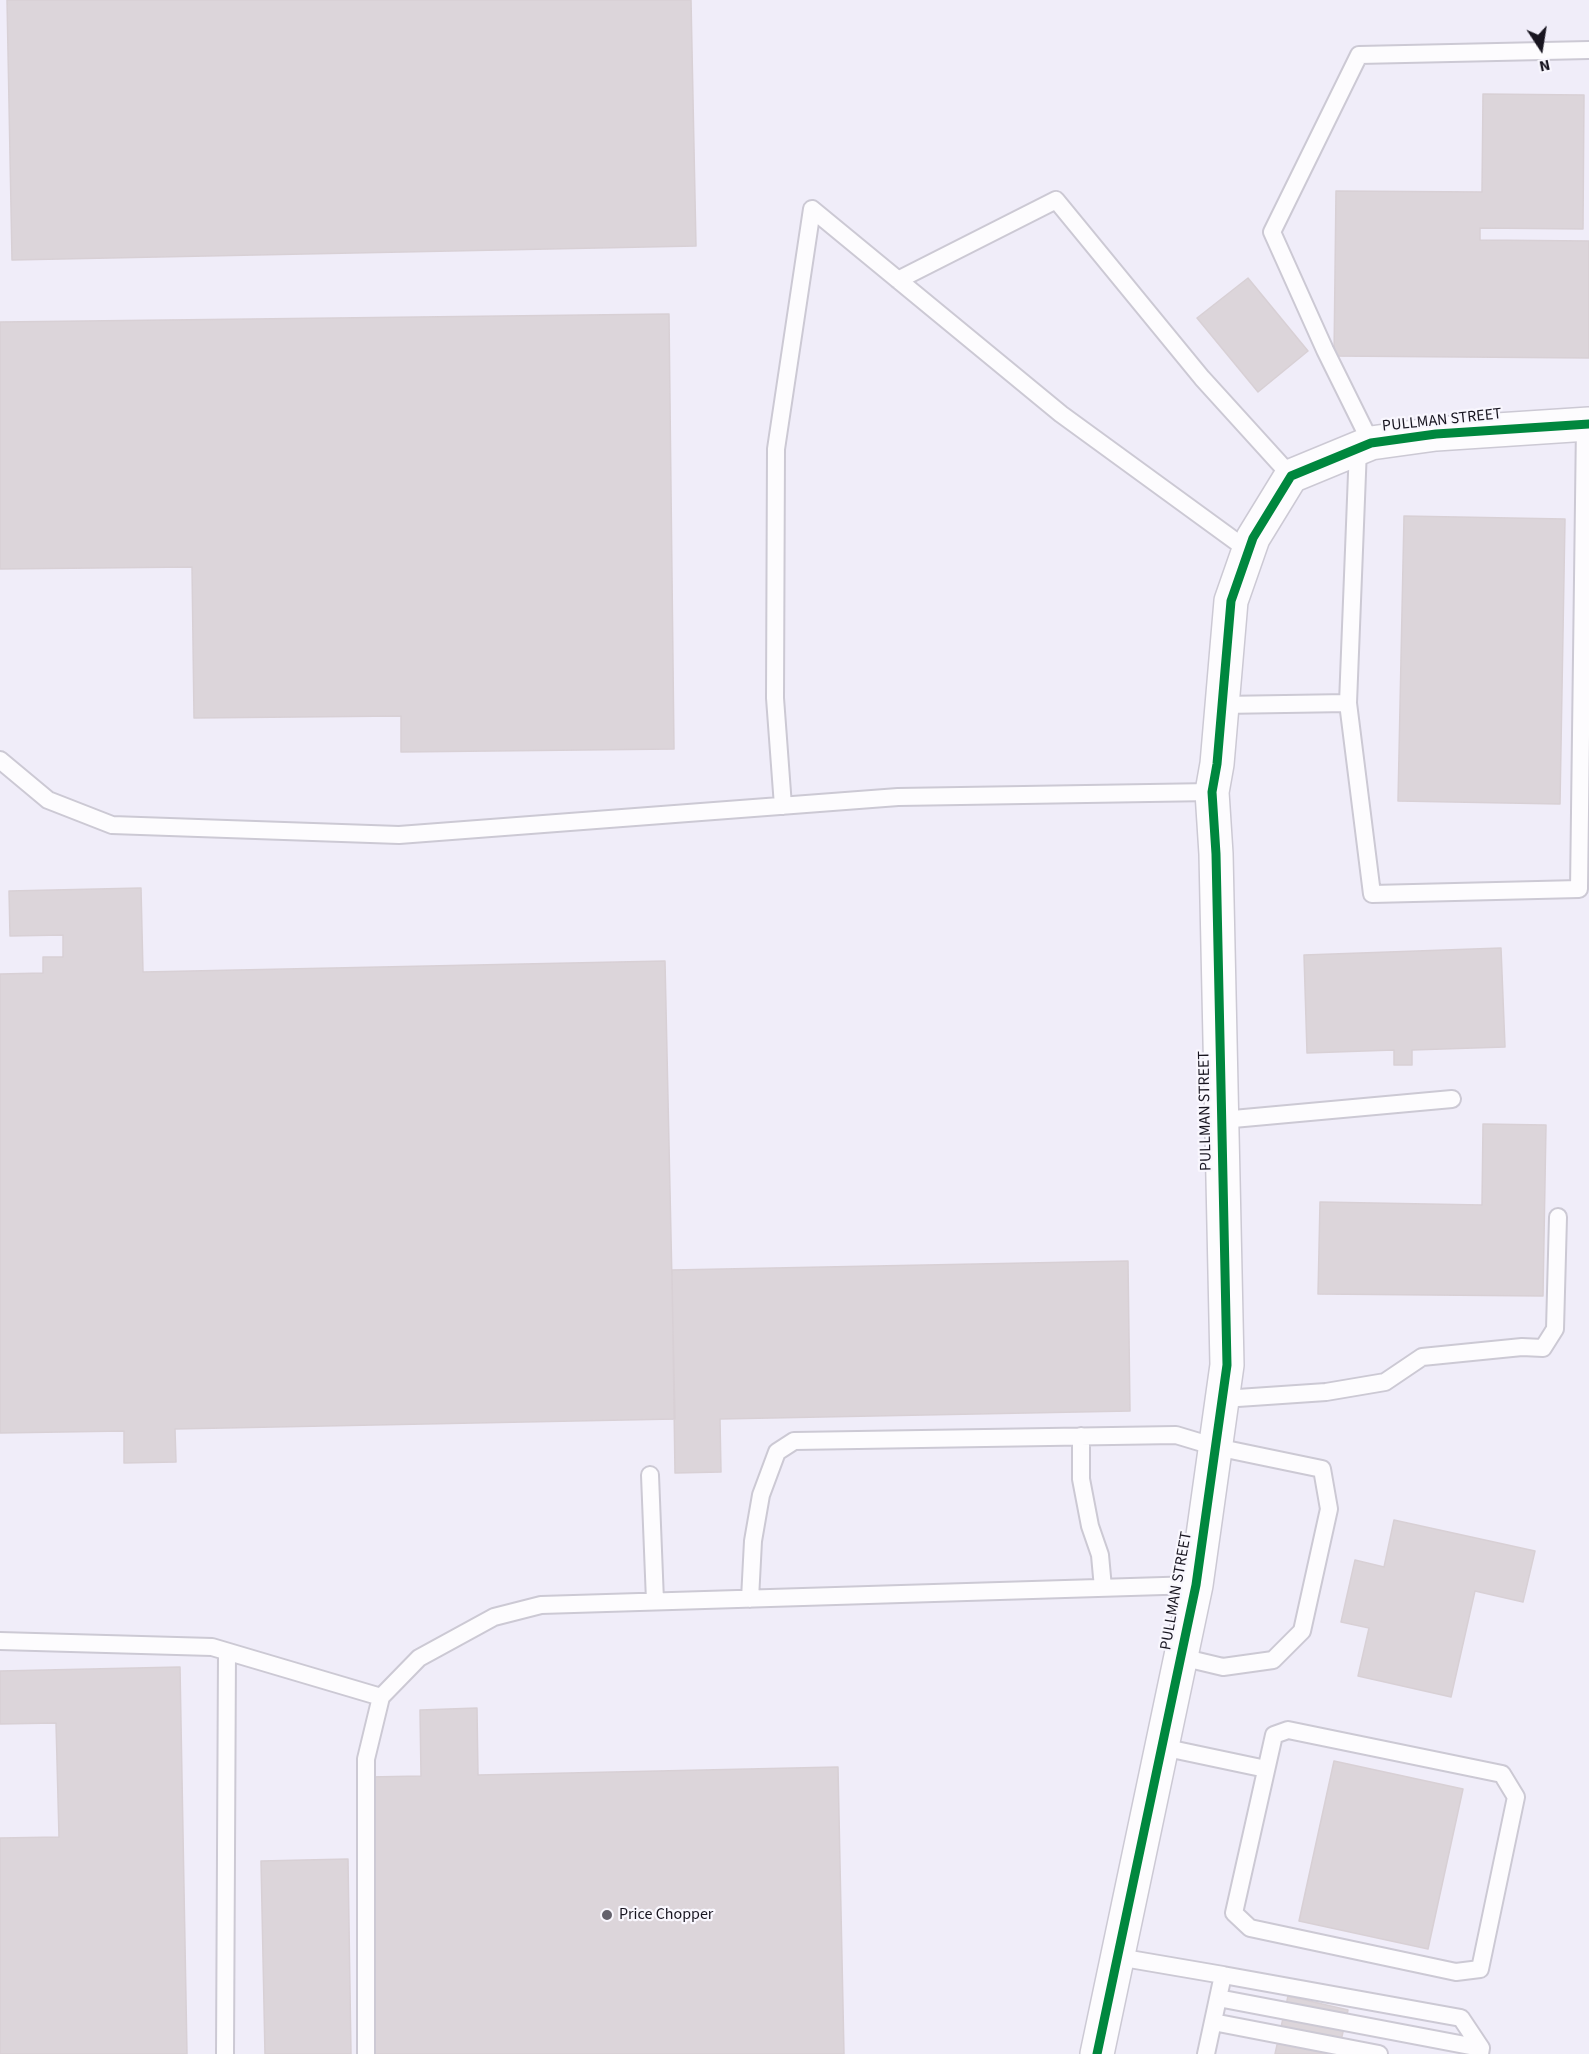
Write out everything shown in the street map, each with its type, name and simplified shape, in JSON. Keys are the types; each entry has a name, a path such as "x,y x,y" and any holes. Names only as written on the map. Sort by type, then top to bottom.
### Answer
{"street":[{"name":"PULLMAN STREET","path":"1097,2054 1196,1585 1227,1365 1216,854 1212,792 1231,601 1253,538 1291,477 1365,446 1436,434 1587,424"}],"lane":[{"path":"1587,424 1579,889 1372,894 1348,704 1365,446 1272,232 1359,55 1589,50"},
{"path":"898,280 1056,200 1202,378 1291,477"},
{"path":"783,806 775,698 776,449 812,209 1060,414 1249,551"},
{"path":"1222,705 1348,704"},
{"path":"0,760 48,800 112,825 399,835 898,797 1212,792"},
{"path":"1222,1120 1452,1099"},
{"path":"1223,1399 1326,1392 1384,1382 1422,1357 1522,1347 1543,1348 1555,1329 1558,1217"},
{"path":"750,1599 753,1540 761,1495 777,1452 794,1441 1176,1435 1322,1469 1329,1509 1302,1631 1273,1660 1223,1667 1181,1657"},
{"path":"1081,1436 1081,1479 1090,1526 1100,1555 1103,1588"},
{"path":"650,1475 655,1601"},
{"path":"366,2054 366,1759 381,1697 419,1658 494,1617 541,1605 1196,1585"},
{"path":"0,1641 212,1647 381,1697"},
{"path":"225,2054 227,1652"},
{"path":"1288,1730 1502,1774 1516,1797 1480,1969 1456,1972 1250,1928 1234,1913 1266,1769 1274,1735 1288,1730"},
{"path":"1162,1747 1266,1769"},
{"path":"1118,1957 1461,2018 1480,2051"},
{"path":"1211,2053 1213,2022 1223,1975"},
{"path":"1218,1998 1480,2051"},
{"path":"1213,2022 1379,2054"}],"building":[{"path":"7,0 691,0 696,246 12,260"},
{"path":"1483,94 1584,95 1583,229 1480,228 1480,240 1589,241 1589,358 1334,356 1336,191 1482,192"},
{"path":"1248,278 1308,351 1258,392 1197,318"},
{"path":"669,314 674,749 401,752 401,716 194,718 192,567 0,569 0,322"},
{"path":"1404,516 1565,519 1560,804 1398,801"},
{"path":"141,888 143,972 665,961 675,1419 175,1429 176,1462 124,1463 124,1431 0,1433 0,974 43,973 43,957 63,957 63,935 10,936 9,891"},
{"path":"1501,948 1505,1047 1412,1050 1412,1065 1394,1065 1394,1050 1307,1053 1304,955"},
{"path":"1483,1124 1546,1125 1543,1296 1318,1294 1320,1202 1482,1205"},
{"path":"1128,1261 1130,1411 720,1419 721,1472 675,1473 672,1270"},
{"path":"1394,1520 1535,1551 1523,1602 1475,1591 1451,1697 1358,1676 1369,1628 1341,1622 1355,1560 1384,1567"},
{"path":"180,1667 187,2054 0,2054 0,1838 59,1837 56,1723 0,1724 0,1671"},
{"name":"Price Chopper","path":"477,1708 478,1775 838,1767 844,2054 375,2054 369,1777 421,1776 420,1710"},
{"path":"1334,1761 1463,1789 1428,1949 1299,1921"},
{"path":"348,1859 351,2054 265,2054 261,1861"},
{"path":"1288,1996 1348,2010 1338,2054 1275,2054"}],"cycle path":[{"path":"1097,2054 1196,1585 1227,1365 1216,854 1212,792 1217,764 1231,601 1253,538 1291,476 1371,443 1436,434 1589,424"}],"place":[{"name":"Price Chopper","path":"607,1915"}]}
